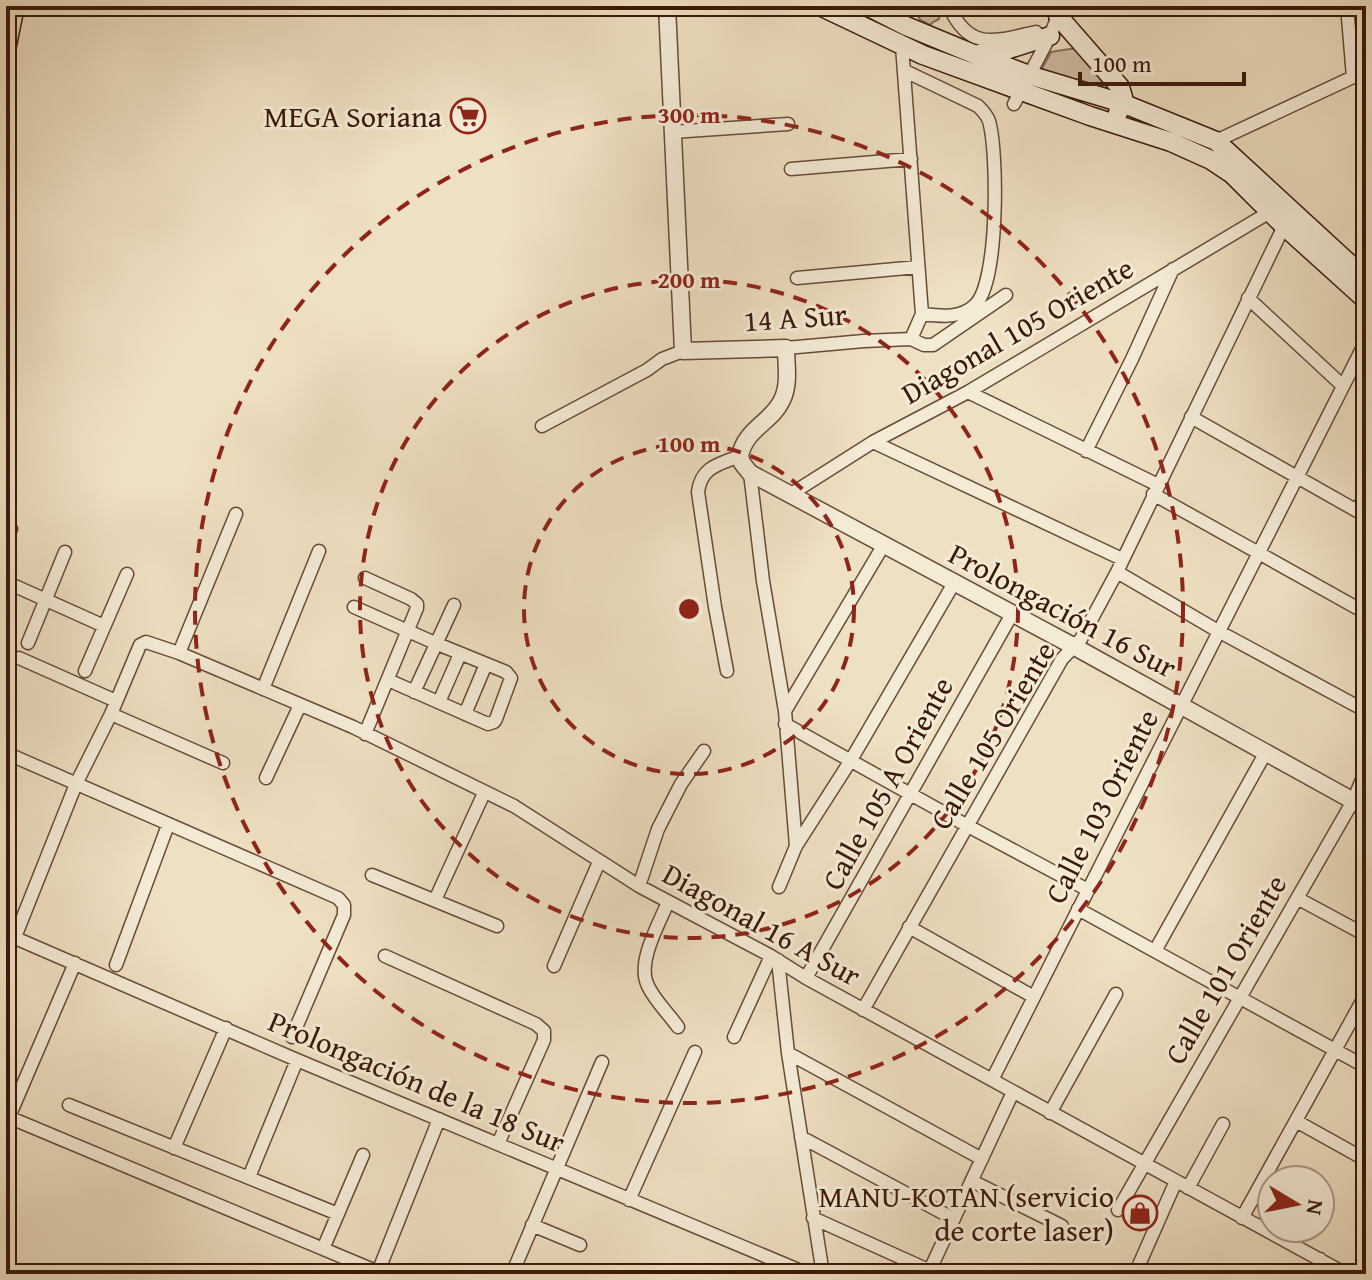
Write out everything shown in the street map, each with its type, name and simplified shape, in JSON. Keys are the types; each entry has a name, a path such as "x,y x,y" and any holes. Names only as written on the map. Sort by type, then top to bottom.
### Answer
{"highway":[{"path":"6,45 14,6"}],"main road":[{"path":"820,6 902,46 1171,142 1211,160 1232,174 1366,300"},
{"path":"868,6 906,26 976,55 1022,90 1122,103 1216,141 1365,277"},
{"path":"976,55 1009,49 1055,22 1120,87 1122,103 1114,124"}],"street":[{"path":"949,6 964,31 978,39 1002,39 1055,22"},
{"path":"1347,6 1353,77"},
{"path":"542,426 662,359 683,351 669,8"},
{"path":"1022,90 1055,22"},
{"path":"902,46 922,314 911,339 933,345 1006,295"},
{"path":"905,71 978,106 986,113 992,140 995,216 987,286 983,296 977,304 959,314 922,314"},
{"path":"1216,141 1366,71"},
{"path":"672,132 788,124"},
{"path":"791,169 911,159"},
{"name":"Diagonal 105 Oriente","path":"791,494 873,442 968,392 1270,212"},
{"name":"Calle 105 Oriente","path":"863,1010 1062,659 1081,639 1117,572 1284,226"},
{"path":"797,278 918,267"},
{"path":"1086,451 1173,269"},
{"path":"1248,298 1343,386"},
{"name":"14 A Sur","path":"683,351 786,348 911,339"},
{"name":"Calle 103 Oriente","path":"992,1080 1366,341"},
{"path":"786,348 787,384 783,399 755,428 743,444 740,456 750,473 763,581 785,718 796,846"},
{"path":"968,392 1086,451 1366,613"},
{"path":"1191,417 1361,514 1366,493"},
{"path":"873,442 1122,559"},
{"path":"727,671 698,492 705,471 740,456"},
{"name":"Prolongación 16 Sur","path":"750,473 1360,804"},
{"path":"179,653 236,514"},
{"path":"785,718 883,546"},
{"path":"263,689 319,551"},
{"path":"28,643 65,552"},
{"path":"1117,572 1366,711"},
{"path":"85,671 127,574"},
{"path":"365,578 415,601 417,608 365,734"},
{"path":"6,582 104,626"},
{"path":"779,887 796,846 851,760 954,583"},
{"path":"414,692 454,605"},
{"path":"354,607 510,676 496,719 488,724 388,680"},
{"name":"Calle 105 A Oriente","path":"806,978 1012,614"},
{"name":"Diagonal 16 A Sur","path":"114,708 140,645 150,643 353,727 514,806 639,886 1346,1274"},
{"path":"439,702 460,654"},
{"path":"19,658 223,763"},
{"path":"465,714 486,664"},
{"path":"266,778 300,705"},
{"path":"10,935 76,784 114,708"},
{"path":"785,718 851,760 1088,890"},
{"path":"639,886 658,829 681,784 704,751"},
{"path":"1155,951 1266,752"},
{"path":"6,753 338,898 344,905 344,915 292,1037"},
{"name":"Calle 101 Oriente","path":"1118,1210 1297,898 1360,804 1366,770"},
{"path":"435,900 484,793"},
{"path":"116,965 168,825"},
{"path":"554,966 599,862"},
{"path":"372,875 497,926"},
{"path":"1297,898 1360,932"},
{"path":"668,902 649,949 644,973 648,987 678,1027"},
{"path":"1078,909 1366,1067"},
{"path":"909,927 1034,997"},
{"name":"Prolongación de la 18 Sur","path":"10,935 297,1060 808,1274"},
{"path":"385,956 536,1024 544,1031 544,1040 498,1144"},
{"path":"734,1037 774,958"},
{"path":"774,958 823,1274"},
{"path":"75,963 7,1117 380,1273 439,1119"},
{"path":"1050,1113 1116,994"},
{"path":"1242,1218 1366,994"},
{"path":"174,1148 226,1028"},
{"path":"629,1200 695,1052"},
{"path":"788,1053 982,1159"},
{"path":"249,1177 297,1060"},
{"path":"512,1274 602,1062"},
{"path":"813,1218 932,1273 1013,1092"},
{"path":"69,1105 338,1214"},
{"path":"1296,1121 1366,1160"},
{"path":"1188,1188 1223,1124"},
{"path":"801,1137 954,1219"},
{"path":"323,1249 363,1155"},
{"path":"972,1181 1062,1226"},
{"path":"1135,1274 1176,1181"},
{"path":"532,1225 580,1245"},
{"path":"1313,1274 1320,1259"}],"shaded area":[{"path":"924,6 941,6 939,19 930,25 920,20 918,15"},
{"path":"1076,48 1118,96 1041,70 1051,52"}],"place":[{"name":"MEGA Soriana","path":"468,116"},
{"name":"MANU-KOTAN (servicio de corte laser)","path":"1140,1213"}]}
